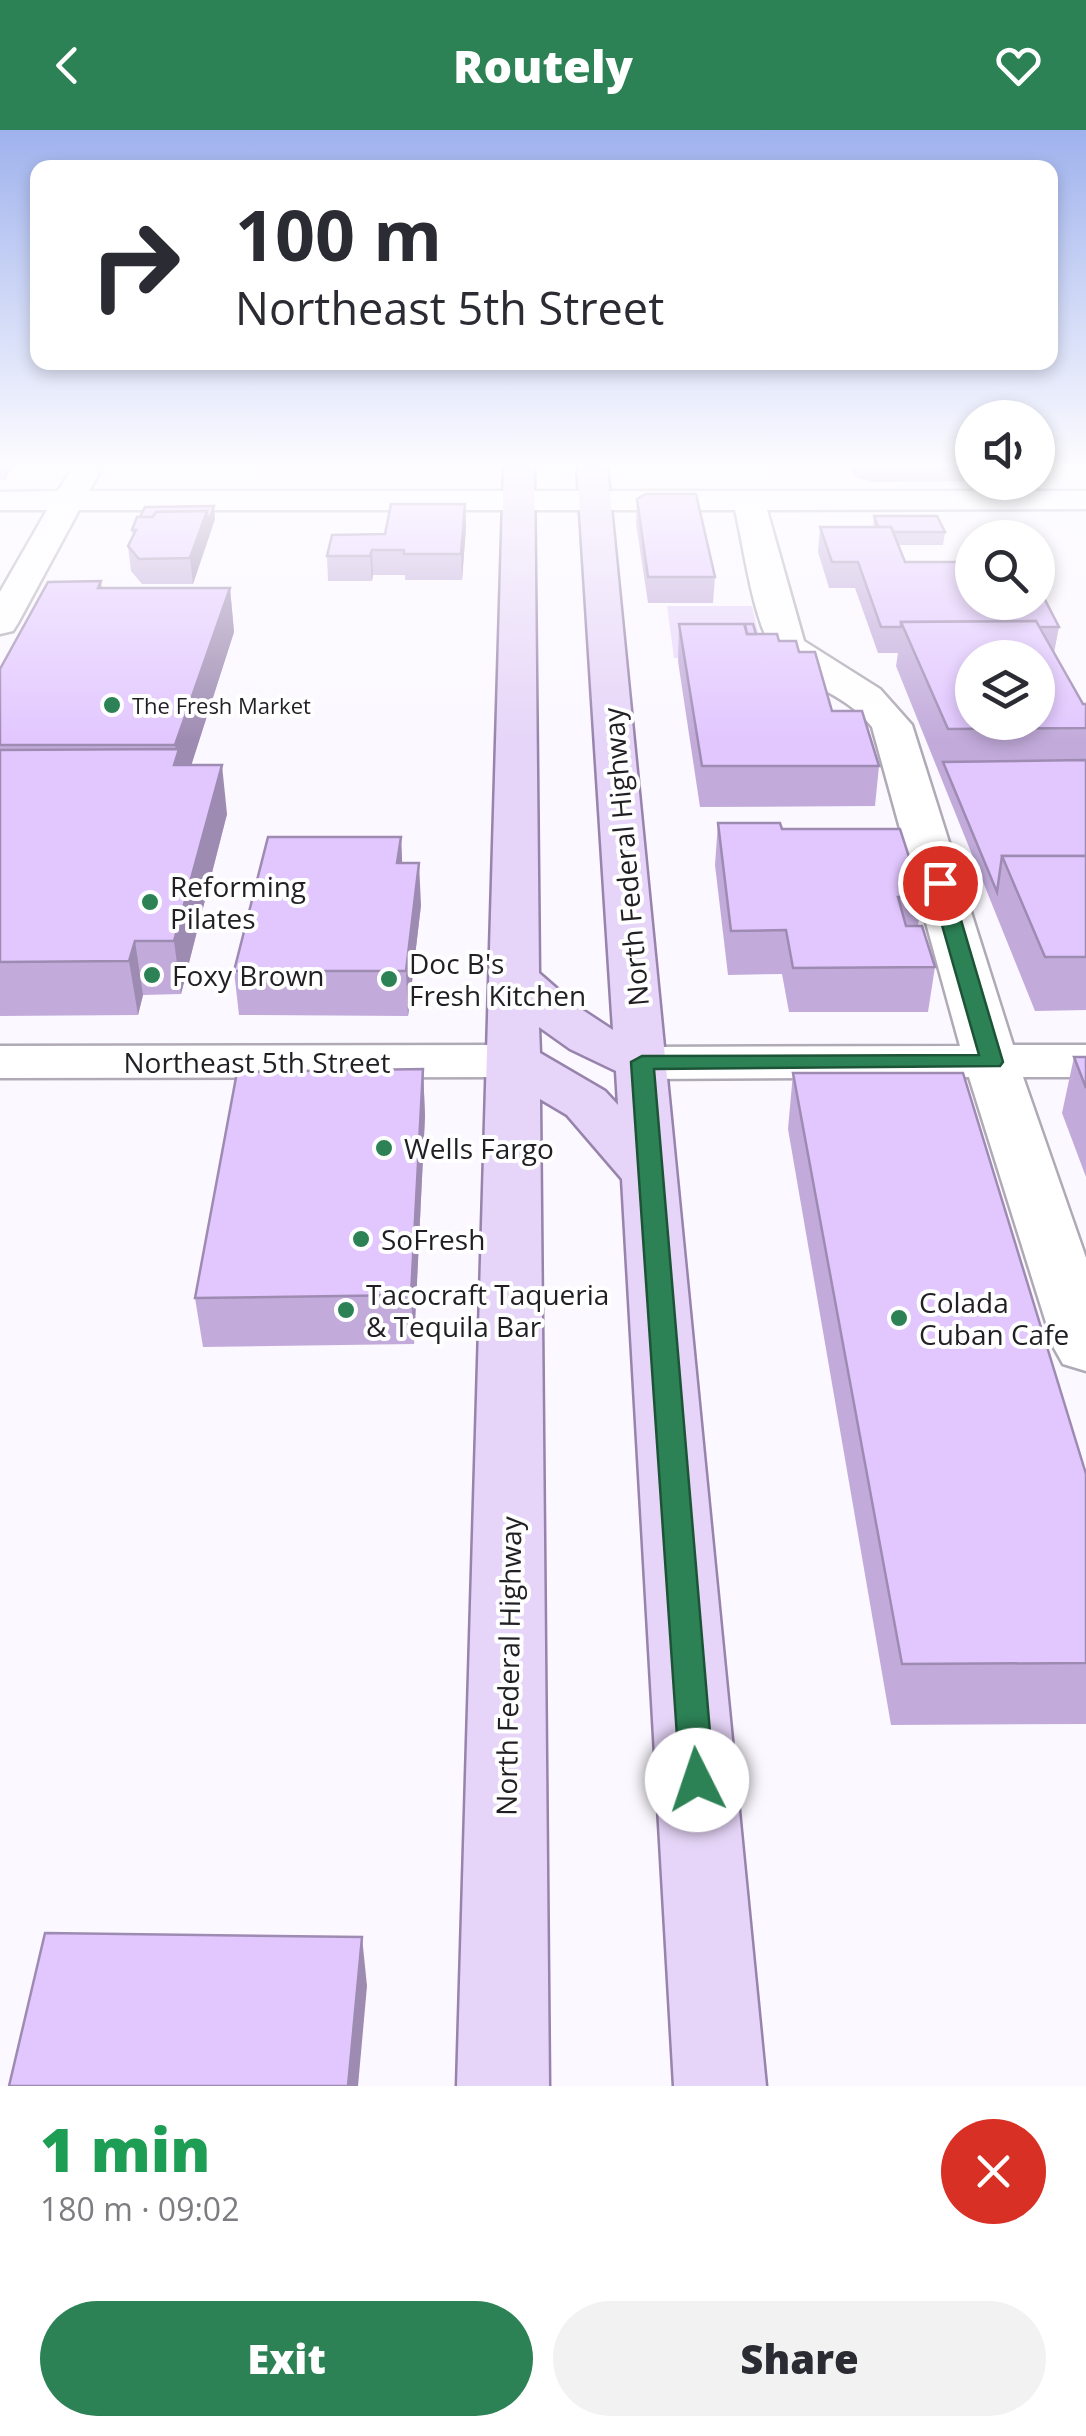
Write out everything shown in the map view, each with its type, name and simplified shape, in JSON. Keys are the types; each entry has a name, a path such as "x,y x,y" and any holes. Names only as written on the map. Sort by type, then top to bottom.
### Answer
{"main road":[{"name":"North Federal Highway","path":"503,2086 518,557"},
{"name":"North Federal Highway","path":"600,557 720,2086"},
{"path":"515,978 568,1028 600,1048 642,1062"},
{"path":"515,1061 586,1103 651,1176"}],"street":[{"path":"0,623 37,557"},
{"path":"763,557 786,645 796,657 858,688 877,704 892,725 992,1062 1086,1348"},
{"name":"Northeast 5th Street","path":"0,1062 515,1061"},
{"path":"642,1062 1086,1061"}],"shaded area":[{"path":"667,606 752,606 764,658 674,658"}],"building":[{"path":"138,557 190,557 190,558"},
{"path":"645,557 710,557 715,577 648,577"},
{"path":"830,557 955,562 955,620 1055,619 1059,627 1039,627 1036,621 901,622 901,627 881,627 858,562 832,562"},
{"name":"The Fresh Market","path":"101,581 98,588 230,588 175,745 0,745 0,669 48,582"},
{"path":"1036,621 1047,640 955,640 955,729 948,729 901,622"},
{"path":"679,624 744,624 747,634 777,634 779,641 796,641 799,652 815,652 832,711 862,711 879,766 702,766"},
{"path":"745,624 753,624 756,634 747,634"},
{"path":"1055,655 1086,704 1086,728 1055,728"},
{"path":"179,749 174,765 222,765 174,941 135,941 129,961 0,962 0,750"},
{"path":"1086,760 1086,856 1002,856 997,892 943,762"},
{"path":"718,823 780,823 782,829 900,829 922,897 898,897 906,926 922,926 935,967 793,968 786,930 731,931"},
{"path":"268,837 401,837 397,863 419,863 406,971 234,971"},
{"path":"1002,856 1086,856 1086,957 1045,957"},
{"path":"1074,1057 1086,1057 1086,1088"},
{"path":"423,1069 411,1295 195,1298 237,1072"},
{"path":"793,1073 963,1073 1086,1474 1086,1663 902,1664"},
{"path":"45,1933 362,1937 348,2086 9,2086"}],"place":[{"name":"The Fresh Market","path":"112,705"},
{"name":"Reforming Pilates","path":"150,902"},
{"name":"Foxy Brown","path":"152,975"},
{"name":"Doc B's Fresh Kitchen","path":"389,979"},
{"name":"Wells Fargo","path":"384,1148"},
{"name":"SoFresh","path":"361,1239"},
{"name":"Tacocraft Taqueria & Tequila Bar","path":"346,1310"},
{"name":"Colada Cuban Cafe","path":"899,1318"}],"route":[{"path":"697,1780 642,1062 992,1062 940,883"}]}
